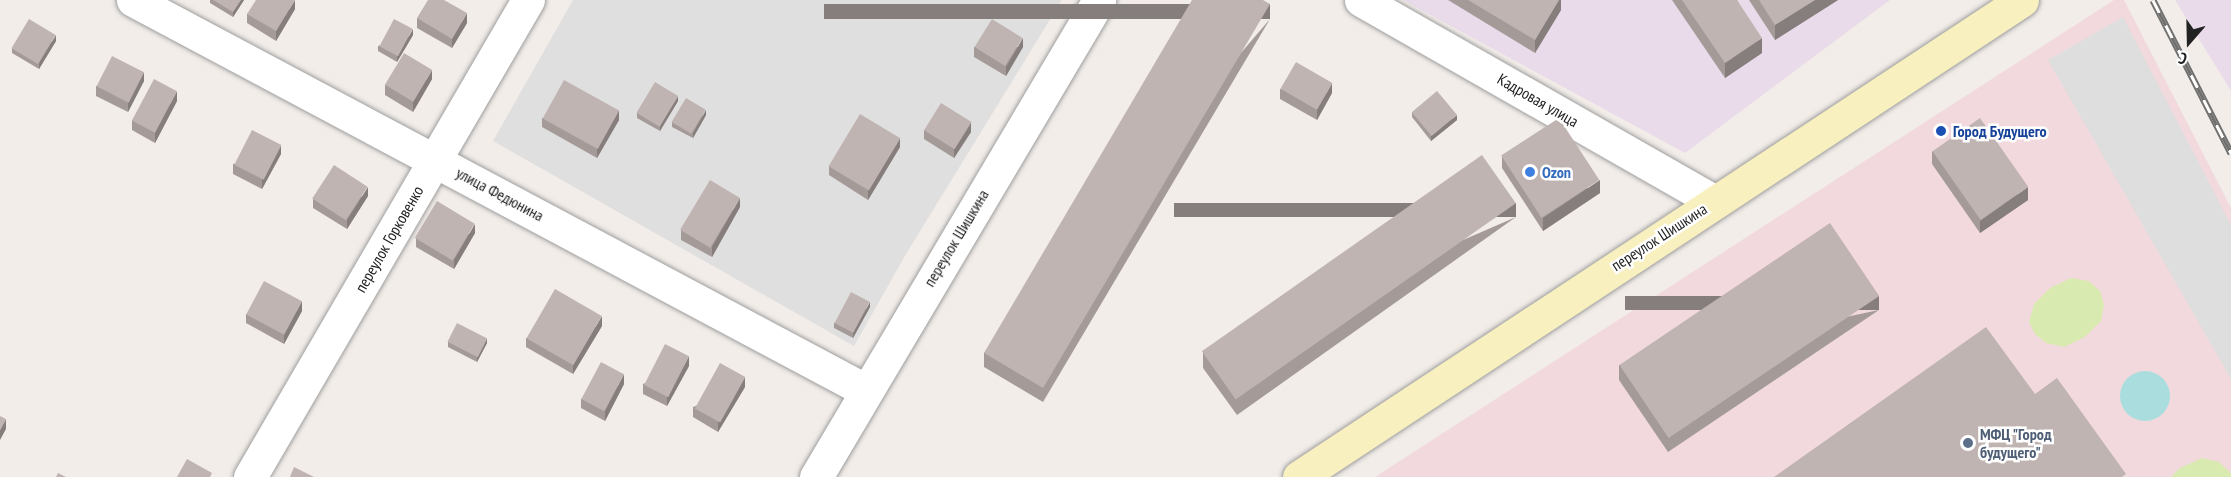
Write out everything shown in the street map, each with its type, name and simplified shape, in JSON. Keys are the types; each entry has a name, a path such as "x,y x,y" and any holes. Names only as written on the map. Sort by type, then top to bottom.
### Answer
{"main road":[{"name":"переулок Шишкина","path":"1299,477 1714,201 2022,0"}],"street":[{"name":"улица Федюнина","path":"133,0 436,159 866,390"},
{"name":"переулок Горковенко","path":"250,477 528,0"},
{"name":"переулок Шишкина","path":"816,477 1099,0"},
{"name":"Кадровая улица","path":"1361,0 1714,201"}],"shaded area":[{"path":"573,0 1062,0 906,254 854,346 493,141"},
{"path":"1403,0 1890,0 1685,153"},
{"path":"2114,0 2124,0 2231,208 2231,477 1375,477"},
{"path":"2175,0 2231,0 2231,91"},
{"path":"2123,17 2231,225 2231,379 2048,60"}],"green space":[{"path":"2071,278 2089,281 2100,291 2104,305 2101,321 2085,337 2064,347 2046,343 2035,334 2029,322 2034,304 2050,288"},
{"path":"2202,458 2219,462 2231,473 2231,477 2171,477 2180,468"}],"water":[{"path":"2145,371 2163,378 2170,396 2163,414 2145,421 2127,414 2120,396 2127,378"}],"building":[{"path":"213,0 241,0 233,12"},
{"path":"256,0 295,0 276,31 247,14"},
{"path":"428,0 444,0 467,13 452,39 417,18"},
{"path":"1192,0 1263,0 1270,4 1043,388 984,353"},
{"path":"1468,0 1559,0 1535,40"},
{"path":"1682,0 1737,0 1762,38 1725,63"},
{"path":"1759,0 1815,0 1775,25"},
{"path":"29,19 56,35 38,64 11,48"},
{"path":"394,19 413,29 398,56 379,46"},
{"path":"992,19 1023,38 1005,66 975,47"},
{"path":"404,53 432,70 413,102 385,85"},
{"path":"112,56 144,72 129,103 97,86"},
{"path":"1296,62 1332,83 1317,110 1280,89"},
{"path":"154,79 177,91 155,133 132,120"},
{"path":"564,80 619,111 598,149 543,118"},
{"path":"655,82 678,96 660,127 636,113"},
{"path":"1437,91 1457,115 1432,136 1412,112"},
{"path":"686,98 706,110 691,134 672,122"},
{"path":"941,103 972,122 955,149 924,130"},
{"path":"860,114 900,138 869,190 829,166"},
{"path":"1559,118 1599,180 1541,218 1501,156"},
{"path":"1980,118 2028,187 1981,220 1932,151"},
{"path":"252,130 281,145 264,180 234,165"},
{"path":"1482,155 1516,203 1236,399 1202,351"},
{"path":"334,165 368,187 346,220 312,199"},
{"path":"710,180 740,198 710,248 680,230"},
{"path":"437,201 475,224 453,261 415,238"},
{"path":"1830,223 1879,296 1669,438 1619,365"},
{"path":"264,281 302,301 284,335 246,315"},
{"path":"555,289 602,316 573,365 526,338"},
{"path":"851,292 870,302 853,333 835,323"},
{"path":"457,323 487,338 478,357 447,342"},
{"name":"МФЦ \"Город будущего\"","path":"1986,327 2035,394 2057,378 2126,474 2122,477 1774,477"},
{"path":"665,344 689,356 668,397 644,385"},
{"path":"601,362 624,374 604,411 581,399"},
{"path":"720,363 745,377 720,423 695,408"},
{"path":"0,416 6,419 0,430"},
{"path":"187,459 212,473 210,477 177,477"},
{"path":"294,467 314,477 290,477"}],"railway":[{"path":"2153,0 2231,153"}],"place":[{"name":"Город Будущего","path":"1941,131"},
{"name":"Ozon","path":"1530,172"},
{"name":"МФЦ \"Город будущего\"","path":"1968,443"}]}
